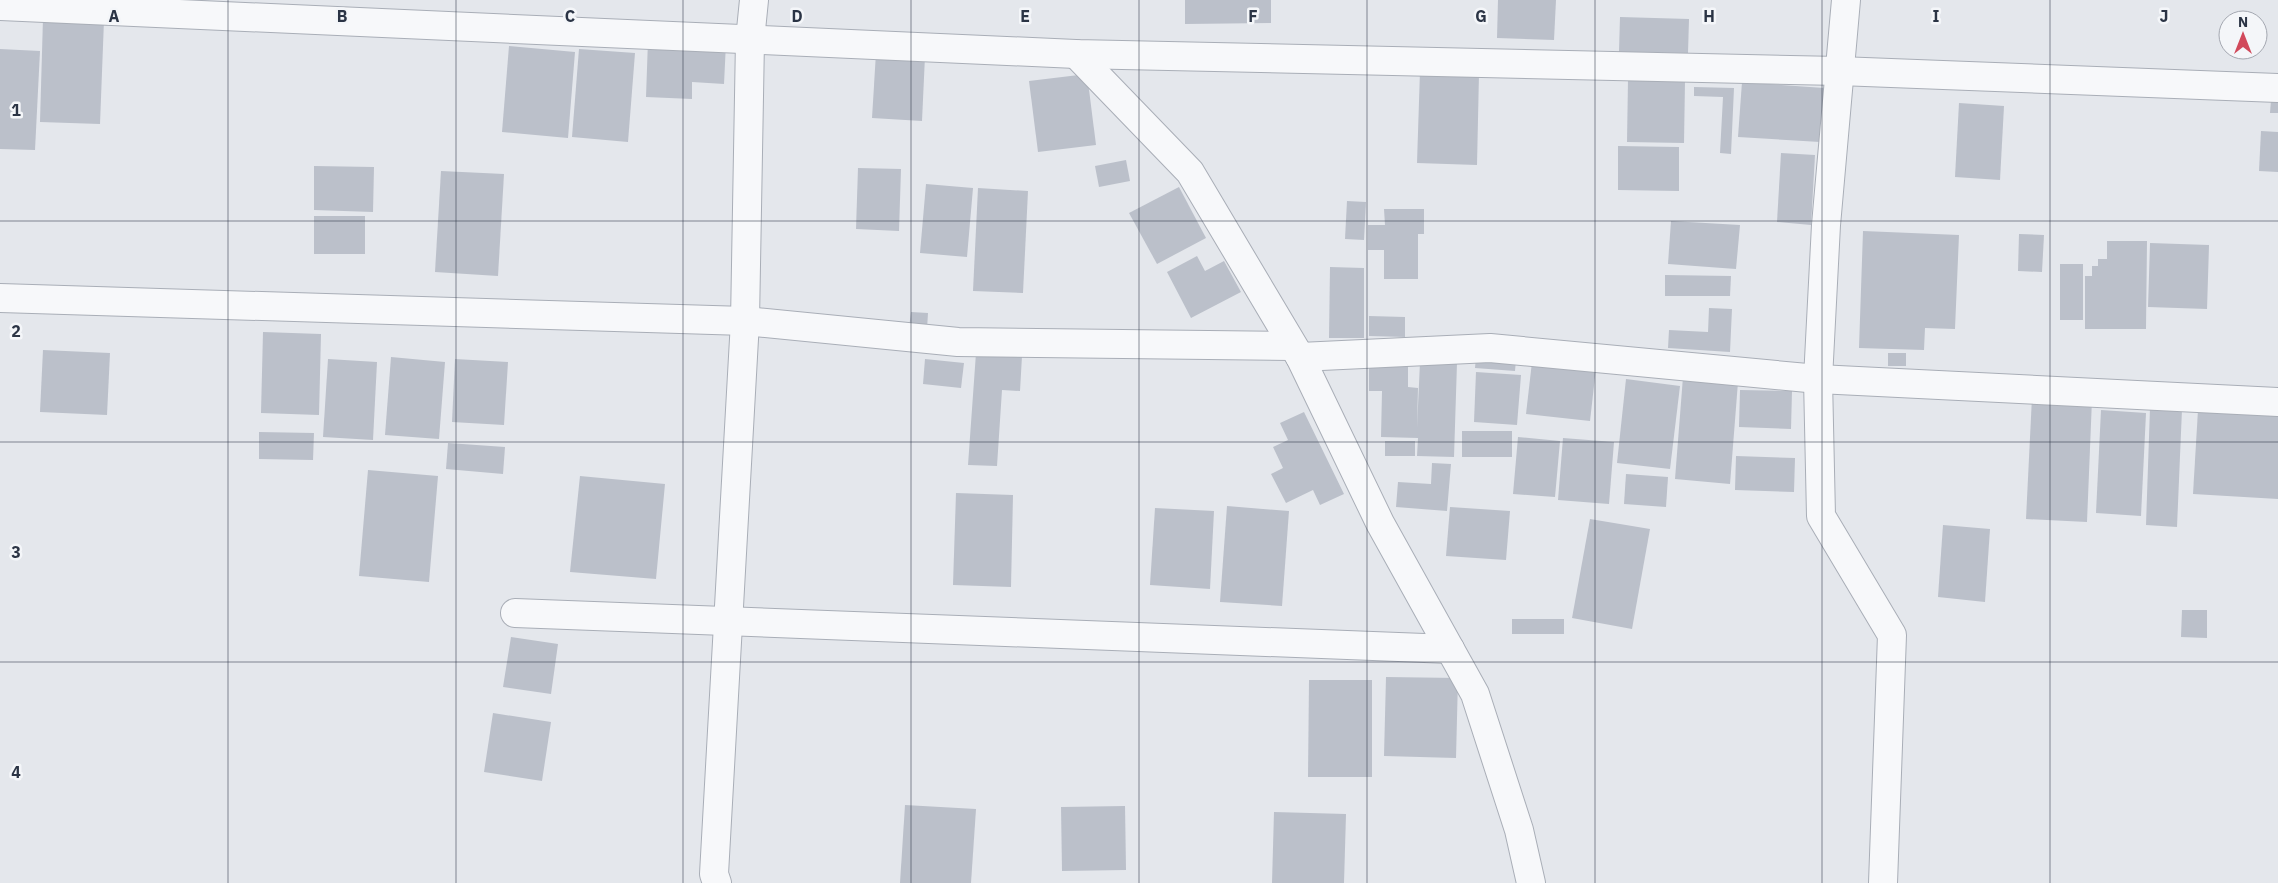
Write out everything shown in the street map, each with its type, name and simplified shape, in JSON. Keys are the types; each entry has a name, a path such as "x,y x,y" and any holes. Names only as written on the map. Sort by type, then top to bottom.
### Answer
{"street":[{"path":"717,883 714,874 745,321 750,40 754,0"},
{"path":"1846,0 1838,71 1826,225 1818,379 1821,516 1892,636 1883,883"},
{"path":"0,6 1076,54 1838,71 2278,88"},
{"path":"1076,54 1190,172 1295,352 1380,523 1475,694 1519,830 1531,883"},
{"path":"0,298 745,321 958,342 1295,352 1490,348 1818,379 2278,402"},
{"path":"515,613 1450,649"}],"building":[{"path":"1185,0 1271,0 1271,23 1185,24"},
{"path":"1498,0 1556,0 1554,40 1497,38"},
{"path":"1620,17 1689,19 1688,53 1619,52"},
{"path":"43,18 104,20 100,124 40,122"},
{"path":"648,40 726,43 724,84 692,82 692,99 646,97"},
{"path":"509,46 575,52 568,138 502,132"},
{"path":"0,49 40,51 35,150 0,149"},
{"path":"579,49 635,53 628,142 572,137"},
{"path":"876,53 925,56 922,121 872,118"},
{"path":"1420,71 1479,73 1477,165 1417,163"},
{"path":"1087,74 1096,145 1038,152 1029,81"},
{"path":"1628,80 1685,81 1684,143 1627,142"},
{"path":"1742,82 1824,88 1820,142 1738,137"},
{"path":"1694,87 1734,88 1731,154 1720,153 1723,97 1694,96"},
{"path":"2271,100 2278,101 2278,113 2270,113"},
{"path":"1959,103 2004,106 2000,180 1955,177"},
{"path":"2261,131 2278,132 2278,172 2259,171"},
{"path":"1618,146 1679,147 1679,191 1618,190"},
{"path":"1781,153 1815,155 1811,225 1777,222"},
{"path":"1126,160 1130,181 1099,187 1095,166"},
{"path":"314,166 374,167 373,212 314,210"},
{"path":"858,168 901,169 899,231 856,229"},
{"path":"441,171 504,174 498,276 435,272"},
{"path":"926,184 973,188 967,257 920,253"},
{"path":"1179,187 1206,238 1157,264 1129,213"},
{"path":"978,188 1028,191 1023,293 973,291"},
{"path":"1347,201 1366,202 1364,240 1345,239"},
{"path":"1384,209 1424,209 1424,234 1418,234 1418,279 1384,279 1384,250 1368,250 1368,225 1385,225"},
{"path":"314,216 365,216 365,254 314,254"},
{"path":"1671,221 1740,225 1736,269 1668,264"},
{"path":"1863,231 1959,235 1955,329 1925,328 1924,350 1859,348"},
{"path":"2019,234 2044,235 2042,272 2018,271"},
{"path":"2107,241 2147,241 2146,329 2085,329 2085,276 2092,276 2092,266 2098,266 2098,259 2107,259"},
{"path":"2150,243 2209,245 2207,309 2148,307"},
{"path":"1197,256 1205,271 1224,261 1241,292 1191,318 1167,272"},
{"path":"2060,264 2083,264 2083,320 2060,320"},
{"path":"1330,267 1364,268 1364,338 1329,338"},
{"path":"1665,275 1731,276 1730,296 1665,296"},
{"path":"1709,308 1732,309 1730,352 1668,348 1669,330 1708,332"},
{"path":"911,312 928,313 927,329 909,328"},
{"path":"1369,316 1405,317 1405,337 1369,336"},
{"path":"263,332 321,334 319,415 261,413"},
{"path":"43,350 110,353 107,415 40,412"},
{"path":"976,353 1022,356 1020,391 1002,390 997,466 968,465"},
{"path":"1888,353 1906,353 1906,366 1888,366"},
{"path":"391,357 445,362 439,439 385,435"},
{"path":"1476,357 1516,360 1515,371 1475,368"},
{"path":"328,359 377,362 373,440 323,437"},
{"path":"455,359 508,362 504,425 452,422"},
{"path":"925,359 964,363 961,388 923,384"},
{"path":"1369,359 1408,359 1408,387 1418,388 1417,428 1420,362 1457,363 1454,457 1417,456 1418,438 1381,437 1382,391 1369,391"},
{"path":"1532,362 1596,368 1590,421 1526,414"},
{"path":"1476,372 1521,375 1517,425 1474,422"},
{"path":"1683,377 1738,382 1730,484 1675,479"},
{"path":"1626,379 1680,386 1670,469 1617,463"},
{"path":"1740,390 1792,391 1791,429 1739,427"},
{"path":"2032,397 2092,399 2087,522 2026,519"},
{"path":"2150,408 2182,409 2177,527 2146,525"},
{"path":"2101,410 2146,413 2141,516 2096,513"},
{"path":"2198,410 2278,414 2278,499 2193,494"},
{"path":"1304,412 1344,494 1320,505 1313,490 1286,503 1271,474 1283,468 1273,447 1288,440 1280,423"},
{"path":"1462,431 1512,431 1512,457 1462,457"},
{"path":"259,432 314,433 313,460 259,459"},
{"path":"1518,437 1560,441 1555,497 1513,494"},
{"path":"1563,438 1614,442 1609,504 1558,500"},
{"path":"1385,441 1415,441 1415,456 1385,456"},
{"path":"448,443 505,447 503,474 446,469"},
{"path":"1736,456 1795,458 1794,492 1735,490"},
{"path":"1432,463 1451,464 1447,511 1396,507 1398,482 1431,484"},
{"path":"368,470 438,476 429,582 359,576"},
{"path":"1626,474 1668,477 1666,507 1624,504"},
{"path":"580,476 665,484 656,579 570,572"},
{"path":"956,493 1013,495 1011,587 953,585"},
{"path":"1227,506 1289,511 1282,606 1220,602"},
{"path":"1450,507 1510,511 1506,560 1446,556"},
{"path":"1155,508 1214,511 1210,589 1150,585"},
{"path":"1590,519 1650,529 1632,629 1572,618"},
{"path":"1943,525 1990,529 1985,602 1938,597"},
{"path":"2182,610 2207,610 2207,638 2181,637"},
{"path":"1512,619 1564,619 1564,634 1512,634"},
{"path":"511,637 558,644 551,694 503,687"},
{"path":"1386,677 1458,678 1456,758 1384,756"},
{"path":"1309,680 1372,680 1372,777 1308,777"},
{"path":"493,713 551,722 542,781 484,772"},
{"path":"905,805 976,809 971,883 900,883"},
{"path":"1125,806 1126,870 1062,871 1061,807"},
{"path":"1274,812 1346,814 1344,883 1272,883"}]}
